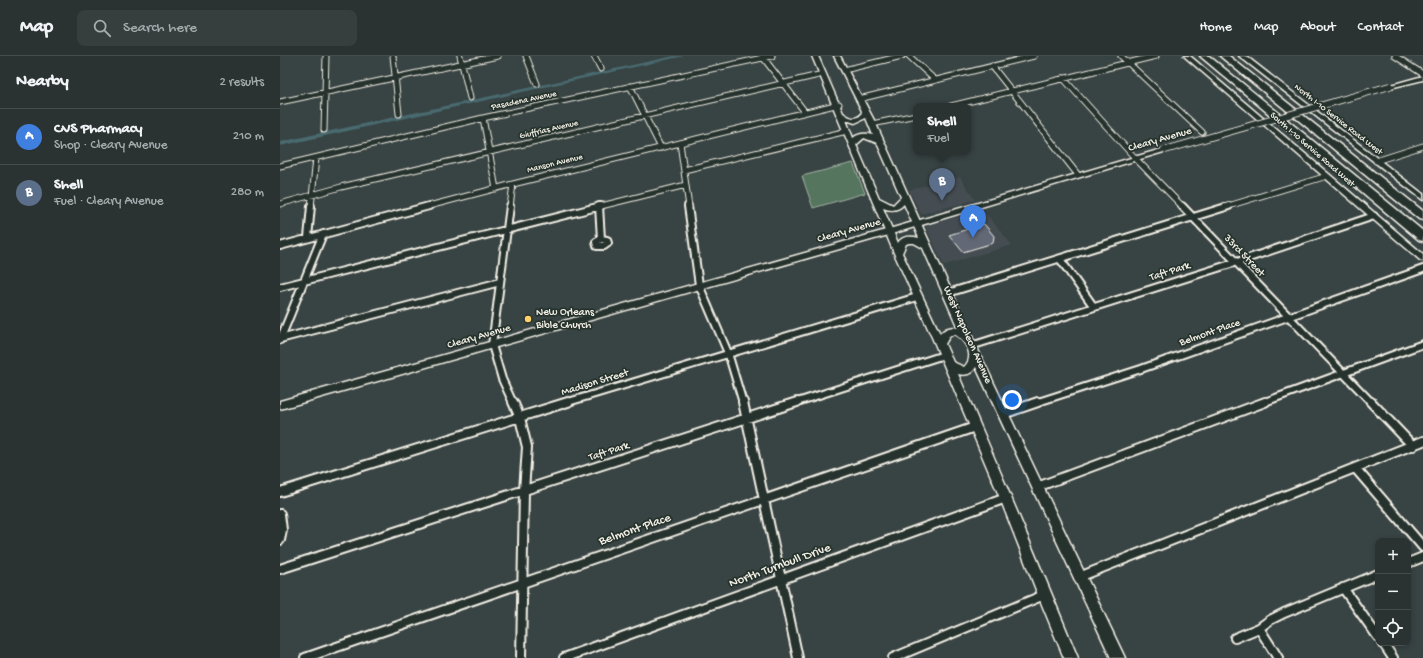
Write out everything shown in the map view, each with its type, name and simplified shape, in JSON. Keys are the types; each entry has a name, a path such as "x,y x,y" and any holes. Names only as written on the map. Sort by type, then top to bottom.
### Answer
{"highway":[{"path":"1204,56 1423,237"},
{"path":"1224,56 1423,217"}],"main road":[{"path":"816,56 838,104 841,116 877,200 888,231 944,354 1006,498 1044,595 1071,658"},
{"name":"West Napoleon Avenue","path":"838,56 872,124 878,141 928,247 971,345 1118,658"},
{"path":"841,116 850,120 858,121 864,116 865,111"},
{"path":"853,144 858,136 865,135 872,136 878,141"},
{"path":"877,200 887,206 895,207 899,206 905,197"},
{"path":"898,253 903,242 909,239 916,240 928,247"},
{"path":"948,331 957,331 971,345 973,364 971,368 966,371 955,369 944,354 945,333 948,331"}],"street":[{"path":"324,130 326,56"},
{"path":"392,56 396,77 399,114"},
{"path":"460,56 470,98"},
{"path":"280,102 498,56"},
{"path":"526,56 537,84"},
{"path":"594,56 601,69"},
{"name":"Pasadena Avenue","path":"280,166 483,118 772,56"},
{"path":"844,70 902,56"},
{"path":"909,56 935,80"},
{"path":"859,99 1034,56"},
{"path":"1120,56 1202,132"},
{"path":"962,103 1156,56"},
{"name":"South I-10 Service Road West","path":"1187,56 1423,258"},
{"name":"North I-10 Service Road West","path":"1242,56 1423,198"},
{"path":"1395,56 1423,74"},
{"path":"763,57 805,112"},
{"path":"992,66 1078,175"},
{"name":"Giuffrias Avenue","path":"280,204 311,195 489,152 823,74"},
{"name":"33rd Street","path":"1063,78 1136,158 1413,446"},
{"name":"Cleary Avenue","path":"280,404 699,286 1136,158 1423,78"},
{"path":"630,86 661,148"},
{"name":"Manson Avenue","path":"280,246 513,184 838,104"},
{"path":"872,124 913,116"},
{"path":"483,118 496,189"},
{"path":"684,170 847,131"},
{"path":"680,143 699,286 728,353 744,406 798,658"},
{"path":"1376,161 1422,148"},
{"path":"308,238 311,195 316,158"},
{"path":"948,293 1328,176"},
{"path":"513,184 492,344 502,379 520,418 527,448 524,491 521,658"},
{"path":"280,287 686,185"},
{"path":"599,206 601,239"},
{"name":"Taft Park","path":"971,345 1237,262 1374,216"},
{"path":"280,340 323,234"},
{"path":"1060,259 1094,307"},
{"name":"Belmont Place","path":"1003,414 1141,369 1423,269"},
{"path":"280,340 500,282"},
{"name":"Madison Street","path":"280,492 728,353 917,297"},
{"path":"1038,487 1423,344"},
{"name":"Taft Park","path":"280,569 746,420 944,354"},
{"name":"Belmont Place","path":"305,658 975,427"},
{"path":"1079,577 1356,469 1423,441"},
{"path":"1356,469 1423,547"},
{"name":"North Turnbull Drive","path":"564,658 1006,498"},
{"path":"280,514 282,530 280,540"},
{"path":"1411,561 1423,557"},
{"path":"1235,638 1259,628 1270,620 1375,575"},
{"path":"1343,588 1375,633"},
{"path":"893,658 1044,595"},
{"path":"1259,628 1278,658"},
{"path":"1385,646 1394,658"}],"shaded area":[{"path":"960,177 975,200 921,214 909,190"},
{"path":"983,210 1012,245 944,265 926,227 928,225"}],"green space":[{"path":"853,163 865,193 813,208 802,176"}],"building":[{"path":"984,224 994,236 993,243 963,252 949,235"}],"waterway":[{"path":"280,144 681,56"}],"place":[{"name":"Shell","path":"942,201"},
{"name":"CVS Pharmacy","path":"973,238"},
{"name":"New Orleans Bible Church","path":"528,319"}]}
